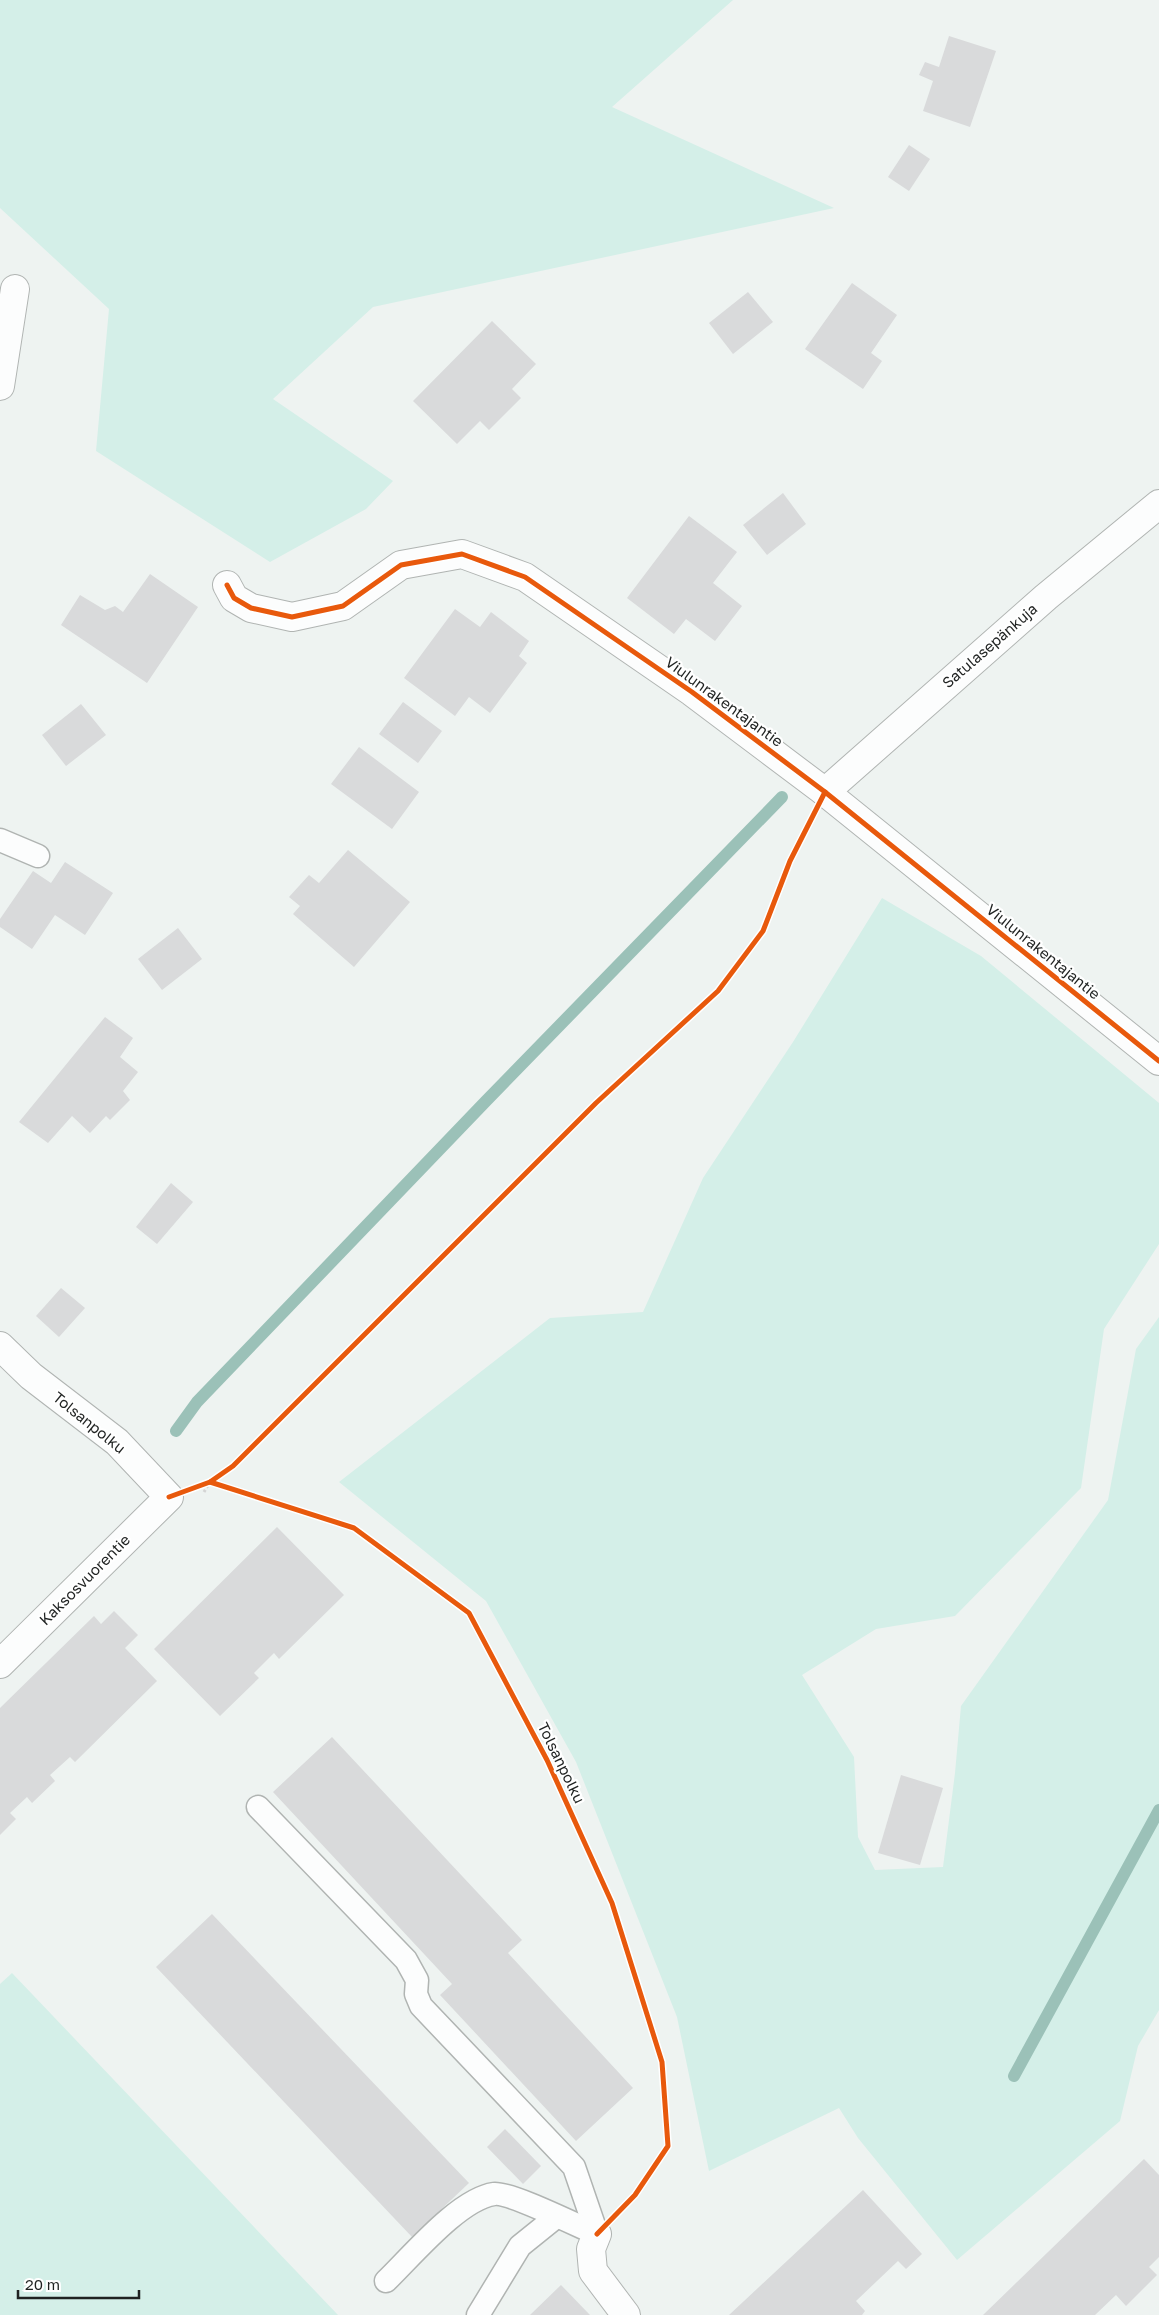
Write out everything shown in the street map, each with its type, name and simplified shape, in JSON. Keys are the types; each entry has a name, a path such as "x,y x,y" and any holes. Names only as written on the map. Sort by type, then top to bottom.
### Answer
{"street":[{"path":"0,386 15,289"},
{"name":"Satulasepänkuja","path":"825,792 1046,596 1159,504"},
{"name":"Viulunrakentajantie","path":"227,584 234,598 250,608 292,617 343,606 401,565 462,554 525,577 692,692 825,792 1159,1061"},
{"name":"Tolsanpolku","path":"0,1346 31,1376 117,1442 169,1497"},
{"name":"Kaksosvuorentie","path":"0,1664 169,1497"},
{"path":"596,2234 590,2250 594,2271 626,2315"}],"lane":[{"path":"0,840 38,856"},
{"path":"258,1807 406,1960 417,1980 416,1994 421,2006 574,2167 596,2234"},
{"path":"386,2281 440,2227 469,2203 496,2193 528,2203 596,2234"},
{"path":"478,2315 520,2246 556,2217"}],"path":[{"path":"169,1497 210,1482 218,1477"},
{"path":"210,1482 218,1485"}],"green space":[{"path":"0,0 733,0 612,107 834,208 373,307 273,399 393,481 366,509 270,562 96,451 109,309 0,208"},
{"path":"882,898 981,956 1159,1103 1159,1244 1104,1329 1081,1488 955,1616 876,1629 802,1675 854,1757 858,1837 875,1870 943,1867 961,1706 1108,1500 1136,1349 1159,1317 1159,2010 1138,2046 1120,2121 957,2260 858,2138 839,2108 709,2171 677,2017 576,1762 486,1601 339,1482 550,1318 643,1312 703,1178 793,1042"},
{"path":"12,1973 338,2315 0,2315 0,1984"}],"building":[{"path":"949,36 996,51 970,127 923,111 933,81 919,75 925,62 939,67"},
{"path":"909,145 930,159 909,191 888,177"},
{"path":"852,283 897,315 871,353 882,361 863,389 805,349"},
{"path":"748,292 773,322 733,354 709,323"},
{"path":"492,321 536,364 512,389 521,398 489,430 480,421 457,444 413,401"},
{"path":"783,493 806,524 767,555 743,525"},
{"path":"689,516 737,552 713,583 742,606 715,641 686,619 674,634 627,598"},
{"path":"150,574 198,607 147,683 61,625 80,595 105,610 115,606 123,612"},
{"path":"455,609 480,627 491,612 529,641 519,656 527,663 490,713 469,697 455,716 404,678"},
{"path":"403,702 442,731 418,763 379,734"},
{"path":"81,704 106,735 66,766 42,735"},
{"path":"359,747 419,792 392,829 331,784"},
{"path":"348,850 410,902 354,967 293,914 300,906 289,897 309,875 319,883"},
{"path":"65,862 113,893 85,935 55,915 32,949 0,927 0,919 33,871 51,883"},
{"path":"178,928 202,959 162,990 138,959"},
{"path":"105,1017 133,1038 120,1057 138,1072 123,1091 130,1100 110,1120 106,1116 90,1133 72,1116 48,1143 19,1122"},
{"path":"171,1183 193,1202 157,1244 136,1227"},
{"path":"61,1288 85,1308 59,1337 36,1316"},
{"path":"277,1527 344,1595 279,1659 274,1653 254,1673 259,1678 220,1716 154,1649"},
{"path":"114,1611 138,1635 125,1648 157,1681 75,1762 70,1757 50,1775 55,1781 32,1803 27,1797 10,1813 16,1819 0,1835 0,1708 94,1616 101,1624"},
{"path":"332,1737 522,1940 508,1953 633,2088 576,2141 440,1995 452,1984 273,1792"},
{"path":"901,1775 943,1788 920,1865 878,1853"},
{"path":"212,1914 469,2183 412,2237 156,1967"},
{"path":"505,2129 541,2166 523,2184 487,2147"},
{"path":"1144,2159 1159,2175 1159,2257 1149,2267 1157,2275 1126,2306 1116,2295 1095,2315 983,2315"},
{"path":"863,2190 922,2254 906,2269 898,2261 856,2301 865,2311 862,2315 729,2315"},
{"path":"561,2285 590,2315 530,2315"}],"waterway":[{"path":"176,1431 197,1402 782,797"},
{"path":"1014,2076 1159,1810"}],"cycle path":[{"path":"227,585 234,598 251,608 292,617 343,606 401,565 462,554 525,577 692,692 825,792 1159,1061"},
{"path":"210,1482 233,1466 596,1103 718,991 763,931 790,861 825,792"},
{"path":"169,1497 210,1482 354,1528 469,1613 547,1760 612,1903 662,2062 668,2146 635,2195 597,2234"}]}
